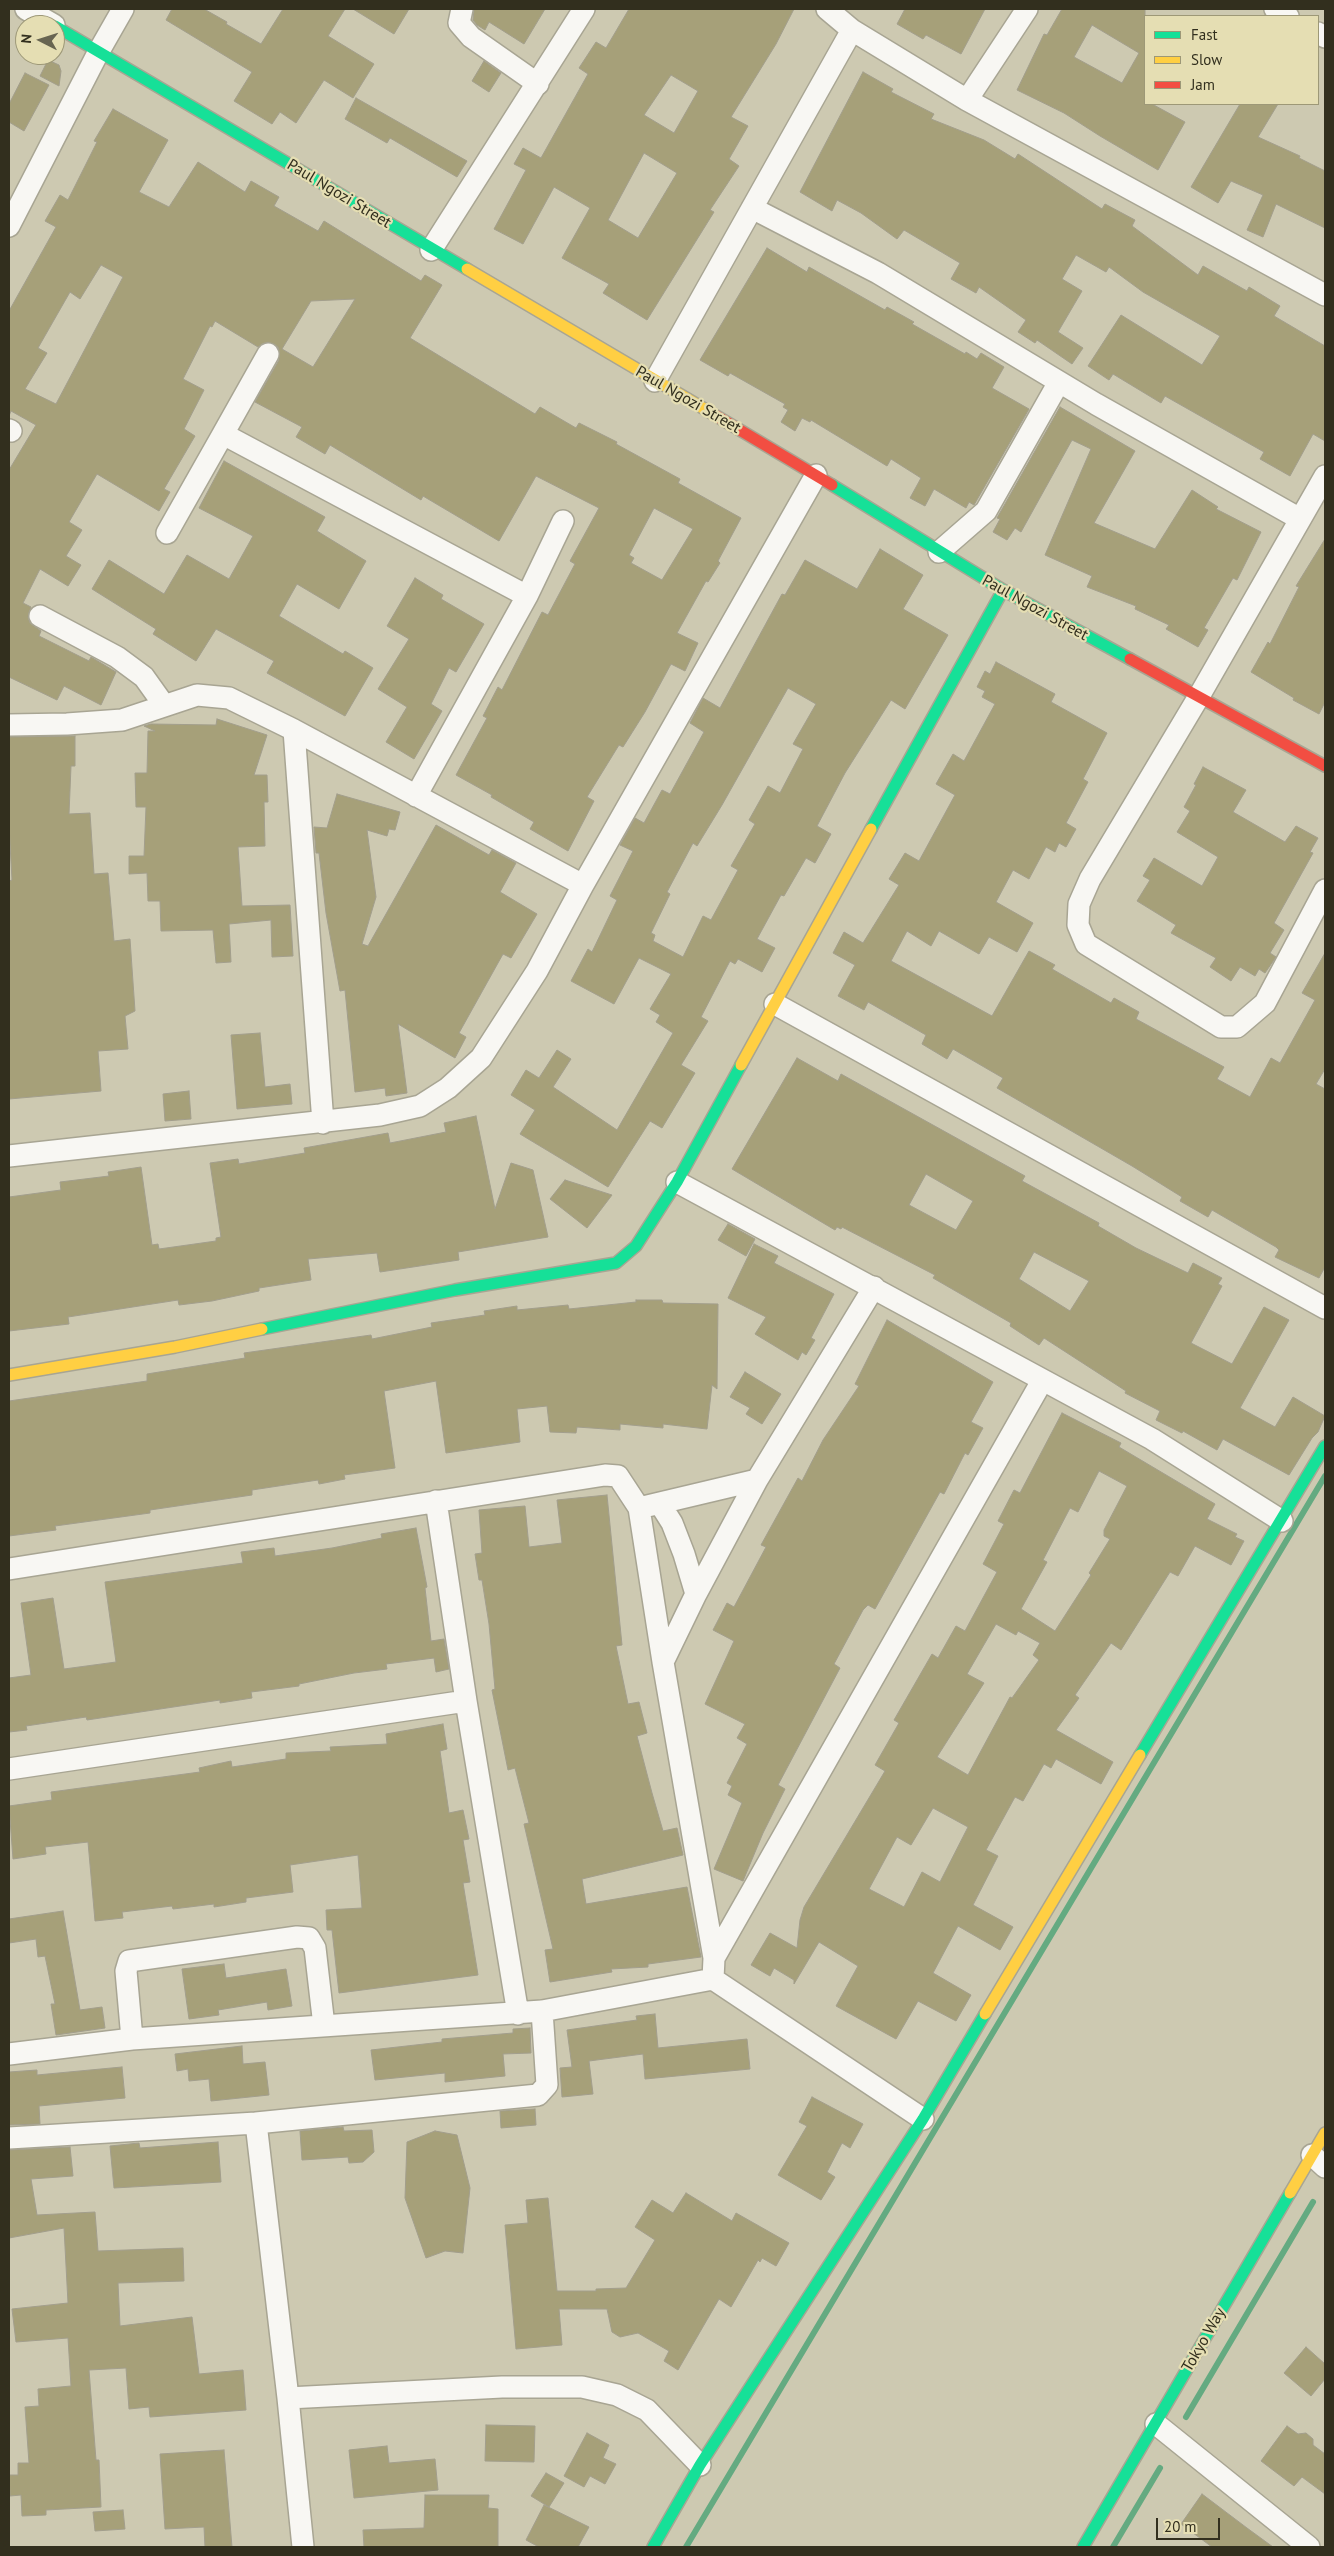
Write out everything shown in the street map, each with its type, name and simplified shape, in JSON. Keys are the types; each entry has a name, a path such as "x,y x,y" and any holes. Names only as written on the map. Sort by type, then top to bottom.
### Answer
{"street":[{"path":"9,226 99,51 123,9"},
{"path":"462,9 460,23 471,38 538,84"},
{"path":"431,250 584,9"},
{"path":"827,9 852,30 967,100 1325,295"},
{"path":"967,100 1027,9"},
{"path":"1275,9 1286,15"},
{"path":"655,381 852,30"},
{"name":"Paul Ngozi Street","path":"65,31 431,250 816,475 1003,590 1325,766"},
{"path":"752,208 878,273 1059,382 1300,519"},
{"path":"167,533 268,354"},
{"path":"939,552 986,511 1059,382"},
{"path":"223,434 527,596"},
{"path":"9,1156 322,1123 420,1106 448,1088 481,1058 537,971 583,885 816,475"},
{"path":"1325,476 1198,698 1090,879 1079,904 1078,925 1086,944 1221,1027 1237,1027 1265,1003 1325,890"},
{"path":"416,796 527,596 563,520"},
{"path":"9,1375 175,1348 455,1290 616,1263 636,1246 677,1182 1003,590"},
{"path":"40,616 124,662 144,677 164,705"},
{"path":"9,726 122,720 197,695 229,698 294,730 583,885"},
{"path":"294,730 322,1123"},
{"path":"776,1004 1325,1308"},
{"path":"677,1182 1152,1439 1282,1521"},
{"path":"663,1662 696,1594 757,1480 874,1287"},
{"path":"9,2054 132,2039 518,2014 542,2011 714,1969 1042,1381"},
{"path":"653,2547 700,2465 923,2119 1282,1521 1325,1446"},
{"path":"9,1569 605,1475 618,1476 639,1508 714,1969 923,2119"},
{"path":"639,1508 757,1480"},
{"path":"436,1501 466,1701 518,2014"},
{"path":"660,1504 678,1538 696,1594"},
{"path":"9,1769 466,1701"},
{"path":"132,2039 126,1971 129,1961 297,1937 309,1938 315,1948 324,2026"},
{"path":"9,2138 256,2123 538,2095 547,2085 542,2011"},
{"path":"256,2123 288,2398 303,2547"},
{"name":"Tokyo Way","path":"1083,2547 1156,2424 1319,2161 1325,2133"},
{"path":"288,2398 502,2387 582,2387 617,2395 648,2410 700,2465"},
{"path":"1156,2424 1309,2547"}],"building":[{"path":"172,9 204,9 261,44 283,9 345,9 328,36 374,64 353,98 324,80 296,123 280,112 272,124 234,101 252,72 166,20"},
{"path":"353,9 409,9 394,34"},
{"path":"474,9 545,9 524,44 489,22 485,30 477,25 473,20"},
{"path":"629,9 794,9 776,44 731,117 748,126 729,159 739,166 710,210 714,212 647,320 603,293 609,284 562,258 590,208 554,187 523,244 494,229 526,170 514,164 523,148 541,158 588,74 579,68 596,42 606,48","holes":["671,75 698,91 674,133 644,115","644,153 677,173 638,238 608,220"]},
{"path":"905,9 985,9 961,54 926,35 923,39 897,24"},
{"path":"1062,9 1145,9 1144,105 1154,105 1185,122 1158,170 1064,113 1017,90 1044,34 1047,35","holes":["1092,25 1139,53 1122,83 1074,57"]},
{"path":"484,61 501,73 489,92 472,81"},
{"path":"46,65 59,65 61,71 59,86 40,76"},
{"path":"863,72 893,89 891,92 934,114 931,119 984,140 1015,159 1018,154 1102,209 1105,204 1135,220 1132,226 1198,275 1203,266 1247,291 1249,287 1280,306 1274,316 1325,346 1325,441 1313,434 1290,476 1260,459 1264,452 1165,396 1161,403 1113,374 1109,380 1088,366 1121,315 1202,365 1220,336 1143,292 1109,267 1106,272 1076,255 1062,279 1082,291 1058,332 1083,348 1072,364 1037,340 1035,343 1018,332 1026,320 979,287 976,293 951,279 960,263 904,230 897,239 861,213 837,200 832,211 800,192"},
{"path":"25,73 49,85 24,131 9,122 9,104"},
{"path":"356,98 467,161 457,177 390,138 387,143 345,119"},
{"path":"1239,105 1277,105 1258,137 1300,156 1299,158 1325,171 1325,228 1276,204 1263,237 1247,230 1263,195 1231,181 1218,203 1191,187"},
{"path":"113,109 168,140 139,192 169,207 198,162 245,192 251,181 279,197 274,206 318,231 324,221 421,281 425,275 442,285 410,338 535,414 540,407 576,428 579,423 617,442 616,444 680,479 678,483 741,518 718,561 720,563 708,582 706,581 677,633 698,643 685,671 671,664 645,712 623,747 619,745 587,797 594,801 568,851 530,829 534,822 456,775 487,718 483,716 498,687 502,690 542,612 548,615 575,564 570,561 599,508 536,476 499,541 423,496 421,500 330,445 325,454 296,437 302,427 255,402 279,360 278,347 268,342 258,347 215,321 212,327 210,326 183,379 204,390 184,429 195,436 164,489 170,492 159,511 97,474 69,522 82,530 66,556 81,565 68,586 40,569 23,603 31,607 28,617 30,623 41,631 39,636 89,661 91,657 116,672 101,705 64,686 57,700 9,677 9,470 36,425 11,411 9,416 9,311 56,227 45,221 60,195 68,200 97,142 94,141","holes":["101,265 123,277 56,404 25,389 47,353 38,348 70,292 80,299","355,299 313,367 282,349 311,301","654,508 693,529 662,580 631,563 634,558 629,555"]},
{"path":"767,248 807,272 809,267 885,310 887,307 914,322 912,324 965,354 966,352 977,359 981,353 1004,367 992,388 1029,409 974,505 969,502 966,508 934,489 925,506 910,498 921,478 891,459 887,466 811,420 810,422 802,418 795,431 781,422 788,410 783,407 785,404 730,373 728,376 700,360"},
{"path":"1060,407 1135,451 1094,523 1155,549 1192,490 1218,507 1216,509 1261,532 1237,580 1233,578 1204,628 1208,630 1198,647 1166,629 1169,625 1135,609 1136,606 1087,587 1092,576 1045,555 1091,449 1072,440 1021,532 1015,528 1007,540 993,532 1000,519 997,518"},
{"path":"224,461 325,517 317,531 366,561 339,609 297,584 279,616 343,654 345,651 373,668 345,716 267,673 274,661 216,629 196,661 153,634 156,629 92,589 109,560 164,594 187,555 229,579 253,536 199,508"},
{"path":"1325,539 1325,702 1319,714 1293,700 1294,698 1251,672 1268,642 1270,644 1299,587 1296,586"},
{"path":"880,549 923,575 903,609 948,635 905,709 891,700 845,773 817,826 831,834 815,863 806,858 784,896 781,895 757,939 775,948 762,972 738,959 735,964 730,961 701,1017 708,1021 681,1065 695,1073 662,1128 650,1121 608,1187 520,1134 535,1110 511,1095 526,1070 539,1078 557,1050 571,1059 553,1087 617,1130 673,1033 656,1022 660,1015 650,1009 671,974 639,958 614,1004 571,981 588,949 592,952 617,900 610,896 633,851 620,845 635,818 644,823 662,790 670,794 704,732 690,723 703,698 720,708 782,594 785,595 805,560 857,589","holes":["788,688 816,704 793,744 803,749 780,793 768,786 749,820 755,824 731,866 738,870 711,920 703,916 683,957 653,941 655,935 651,933 670,894 667,892 693,843 697,846"]},
{"path":"415,578 443,595 441,599 484,624 456,672 449,668 431,704 442,711 414,759 386,742 407,707 378,689 409,639 387,626"},
{"path":"996,662 1055,694 1051,702 1107,733 1083,779 1088,782 1066,823 1076,829 1066,847 1059,843 1055,852 1046,847 1029,879 1013,870 996,902 1033,923 1017,952 989,937 979,954 939,931 931,946 907,931 891,961 992,1016 1029,951 1055,965 1052,969 1111,1003 1114,998 1139,1012 1136,1019 1224,1067 1217,1079 1250,1097 1271,1058 1280,1063 1315,1000 1302,993 1325,953 1325,1069 1316,1084 1325,1089 1325,1267 1319,1278 1275,1257 1279,1250 1276,1247 1212,1210 1208,1217 1180,1201 1182,1197 1132,1166 997,1088 1003,1078 953,1049 947,1059 922,1044 926,1035 868,1002 864,1010 838,996 855,965 833,953 844,932 863,943 899,885 889,879 905,853 919,861 955,795 936,784 953,754 964,761 995,704 982,697 985,691 977,687 985,671 990,674"},
{"path":"217,719 267,735 254,775 267,775 268,802 264,802 265,846 238,847 242,906 290,905 293,956 272,957 271,920 229,924 231,962 216,963 213,930 161,931 160,901 148,901 147,873 129,874 129,856 144,856 146,807 136,807 135,773 147,773 148,731 155,731 144,726 151,724 216,725"},
{"path":"75,736 75,766 71,766 69,814 90,813 94,874 108,873 114,941 130,939 135,1011 125,1016 128,1049 98,1051 101,1091 9,1099 9,881 12,880 9,826 9,737"},
{"path":"1203,767 1246,790 1233,812 1285,842 1296,826 1318,838 1310,852 1313,853 1274,923 1284,930 1270,953 1276,957 1265,973 1259,969 1255,976 1240,967 1231,981 1210,967 1216,958 1171,933 1176,925 1137,901 1150,880 1143,876 1154,858 1202,886 1218,857 1177,832 1190,811 1184,807"},
{"path":"337,794 400,812 395,830 389,829 387,836 367,830 376,897 362,944 368,946 436,825 489,855 492,850 516,863 500,892 537,914 511,958 503,954 459,1033 466,1037 455,1058 398,1024 407,1093 386,1096 385,1088 355,1092 345,990 340,991 326,913 319,853 316,853 314,827 327,828"},
{"path":"260,1033 265,1087 290,1084 292,1104 237,1109 231,1035"},
{"path":"797,1058 838,1081 841,1074 1025,1176 1022,1181 1099,1223 1098,1226 1136,1248 1188,1273 1193,1263 1222,1278 1218,1284 1222,1286 1191,1343 1232,1364 1264,1307 1289,1320 1240,1408 1275,1427 1293,1397 1325,1416 1318,1432 1312,1438 1289,1475 1223,1439 1217,1450 1183,1431 1182,1433 1156,1420 1160,1411 1125,1393 1126,1391 1044,1338 1039,1345 1010,1326 1011,1323 933,1278 935,1275 842,1227 841,1229 837,1227 835,1230 732,1169","holes":["926,1174 973,1201 956,1230 909,1205","1034,1252 1089,1281 1070,1311 1019,1279"]},
{"path":"189,1091 191,1119 165,1121 163,1094"},
{"path":"476,1116 495,1209 511,1163 533,1170 548,1237 458,1252 459,1260 380,1272 377,1253 308,1259 311,1280 259,1288 259,1291 212,1301 179,1305 178,1300 68,1317 69,1324 9,1331 9,1197 61,1190 60,1182 109,1176 108,1172 141,1167 152,1245 158,1244 159,1249 216,1241 216,1238 221,1237 210,1163 238,1159 239,1164 305,1153 304,1148 388,1133 390,1143 446,1132 444,1123"},
{"path":"565,1180 612,1195 587,1228 550,1199"},
{"path":"728,1224 755,1239 746,1256 718,1240"},
{"path":"754,1244 778,1256 774,1263 834,1294 811,1338 815,1340 806,1355 802,1352 798,1360 755,1334 766,1317 728,1298"},
{"path":"636,1300 662,1300 663,1303 718,1304 717,1389 712,1385 707,1429 663,1424 663,1428 620,1424 620,1430 577,1427 576,1433 550,1432 547,1406 517,1409 520,1442 446,1453 436,1381 384,1391 395,1468 344,1475 345,1479 319,1484 318,1480 252,1490 252,1495 150,1510 150,1513 55,1526 56,1530 9,1536 9,1401 147,1381 147,1374 245,1358 244,1353 371,1335 372,1339 432,1327 431,1323 485,1315 484,1311 517,1306 517,1310 568,1305 569,1309 636,1302"},
{"path":"887,1320 993,1382 971,1422 983,1428 968,1455 965,1453 944,1494 940,1492 875,1609 868,1605 863,1610 834,1664 840,1668 778,1785 785,1789 763,1833 743,1881 714,1869 742,1803 728,1795 732,1786 727,1783 747,1744 737,1738 745,1724 705,1704 734,1641 713,1630 727,1603 734,1607 766,1547 761,1545 798,1478 802,1481 823,1440 859,1386 855,1384"},
{"path":"745,1372 781,1394 762,1424 746,1414 750,1408 730,1397"},
{"path":"1062,1413 1121,1443 1119,1447 1215,1504 1207,1519 1237,1534 1235,1537 1244,1541 1231,1565 1195,1546 1178,1576 1170,1572 1121,1650 1111,1643 1075,1695 1079,1698 1056,1730 1113,1762 1101,1784 1056,1759 1051,1768 1044,1764 1023,1801 1015,1797 986,1850 998,1856 973,1905 1013,1927 1000,1950 958,1926 933,1973 971,1995 956,2021 918,2001 896,2039 836,2006 858,1966 819,1942 794,1984 794,1980 774,1968 770,1976 751,1965 770,1933 797,1948 800,1920 804,1907 885,1771 875,1765 899,1723 894,1720 932,1654 938,1658 956,1626 965,1631 997,1572 983,1564 1004,1524 998,1521 1014,1490 1020,1493","holes":["1099,1471 1127,1486 1104,1530 1104,1536 1110,1539 1089,1573 1091,1575 1055,1631 1021,1609 1047,1562 1043,1560 1070,1508 1078,1512","996,1624 1016,1635 1018,1631 1040,1643 1033,1655 1039,1660 1012,1698 1010,1697 968,1775 937,1757 984,1683 967,1674","933,1808 968,1827 940,1882 922,1872 904,1907 869,1889 897,1837 911,1845"]},
{"path":"607,1495 622,1645 616,1646 628,1704 639,1702 647,1733 637,1736 652,1793 663,1831 677,1828 683,1855 582,1879 586,1904 687,1887 701,1957 648,1964 648,1967 611,1969 612,1972 550,1982 545,1950 553,1949 524,1824 529,1823 515,1768 508,1770 492,1690 495,1689 489,1624 482,1580 479,1580 475,1554 482,1553 479,1510 525,1506 529,1547 562,1543 557,1500"},
{"path":"416,1528 427,1587 425,1588 431,1641 444,1639 449,1669 436,1672 434,1658 386,1664 387,1669 354,1673 299,1684 299,1686 251,1692 252,1698 220,1703 220,1700 87,1720 86,1717 26,1726 27,1730 9,1732 9,1678 31,1675 21,1603 53,1598 64,1669 116,1662 105,1582 243,1563 241,1552 274,1548 275,1556 332,1548 382,1538 381,1534"},
{"path":"443,1724 447,1749 440,1751 449,1813 463,1810 469,1839 463,1840 470,1882 463,1883 478,1975 339,1993 332,1930 327,1930 326,1910 362,1908 358,1855 290,1865 293,1892 246,1898 246,1902 214,1907 214,1904 173,1909 172,1906 122,1912 123,1918 95,1921 88,1842 45,1847 46,1854 13,1859 9,1806 52,1800 51,1792 200,1772 199,1768 231,1761 232,1767 286,1759 286,1753 331,1751 330,1747 387,1744 386,1734"},
{"path":"63,1911 80,2010 102,2007 105,2028 56,2035 51,2004 55,2004 45,1956 38,1957 36,1939 9,1943 9,1919"},
{"path":"224,1964 226,1978 286,1969 292,2006 268,2010 267,2002 218,2010 219,2015 189,2019 182,1969"},
{"path":"655,2014 658,2048 747,2039 750,2069 645,2079 643,2054 589,2061 593,2094 562,2097 560,2068 572,2067 567,2030 637,2020 636,2016"},
{"path":"530,2028 531,2053 503,2054 505,2076 445,2082 445,2073 375,2080 371,2050 442,2042 442,2039 513,2033 513,2029"},
{"path":"242,2046 243,2064 265,2062 269,2095 211,2101 209,2079 189,2081 188,2069 177,2071 175,2054"},
{"path":"122,2067 125,2098 39,2106 40,2124 9,2125 9,2072 37,2070 37,2075"},
{"path":"812,2097 863,2124 850,2148 842,2143 827,2172 835,2177 821,2200 778,2175 807,2126 799,2122"},
{"path":"535,2109 536,2125 501,2128 500,2111"},
{"path":"343,2127 344,2131 372,2130 374,2152 363,2162 349,2163 348,2157 302,2160 300,2131"},
{"path":"435,2131 457,2135 470,2188 463,2253 445,2251 426,2258 405,2198 407,2142"},
{"path":"218,2142 221,2182 114,2188 110,2146 139,2143 140,2148"},
{"path":"70,2147 73,2176 31,2179 37,2215 95,2212 98,2251 183,2248 184,2281 118,2283 120,2326 192,2317 199,2374 243,2370 246,2410 150,2417 149,2407 129,2409 126,2368 89,2370 96,2460 99,2460 101,2507 46,2510 46,2515 22,2516 21,2495 10,2496 9,2475 18,2475 18,2463 29,2463 25,2407 39,2406 38,2389 71,2386 68,2338 16,2342 12,2309 68,2303 64,2228 9,2238 9,2150"},
{"path":"686,2193 732,2221 736,2213 789,2243 776,2266 762,2258 760,2262 758,2260 731,2307 719,2299 678,2370 664,2361 669,2351 638,2333 620,2337 612,2332 607,2309 559,2309 562,2345 516,2349 505,2225 528,2223 526,2200 548,2198 557,2291 596,2291 596,2289 626,2288 655,2240 635,2227 652,2200 673,2213"},
{"path":"1306,2347 1325,2364 1325,2379 1311,2396 1284,2373"},
{"path":"486,2425 535,2426 534,2462 485,2461"},
{"path":"1287,2426 1298,2434 1306,2433 1313,2439 1313,2445 1325,2454 1325,2494 1302,2477 1294,2486 1261,2461"},
{"path":"587,2433 609,2445 603,2458 616,2464 605,2484 590,2476 584,2487 564,2476"},
{"path":"387,2446 389,2463 435,2459 438,2490 354,2498 349,2450"},
{"path":"224,2450 232,2547 205,2547 204,2527 165,2529 160,2454"},
{"path":"546,2473 564,2483 549,2507 531,2496"},
{"path":"1202,2494 1273,2547 1212,2547 1181,2524"},
{"path":"425,2495 489,2495 488,2508 498,2509 498,2547 364,2547 363,2530 424,2528"},
{"path":"544,2505 589,2527 578,2547 539,2547 526,2540"},
{"path":"123,2510 125,2529 95,2531 93,2512"}],"waterway":[{"path":"686,2547 1325,1476"},
{"path":"1186,2417 1313,2202"},
{"path":"1113,2547 1160,2468"}],"traffic: fast":[{"path":"65,32 467,269"},
{"path":"832,485 1003,590 1130,659"},
{"path":"871,829 1003,590"},
{"path":"262,1329 455,1290 616,1263 636,1246 677,1182 741,1065"},
{"path":"1140,1755 1325,1446"},
{"path":"653,2547 700,2465 923,2119 985,2014"},
{"path":"1083,2547 1290,2193"}],"traffic: slow":[{"path":"467,269 713,414"},
{"path":"741,1065 871,829"},
{"path":"9,1375 175,1347 262,1329"},
{"path":"985,2014 1140,1755"},
{"path":"1290,2193 1325,2133"}],"traffic: jam":[{"path":"713,414 832,485"},
{"path":"1130,659 1325,766"}]}
